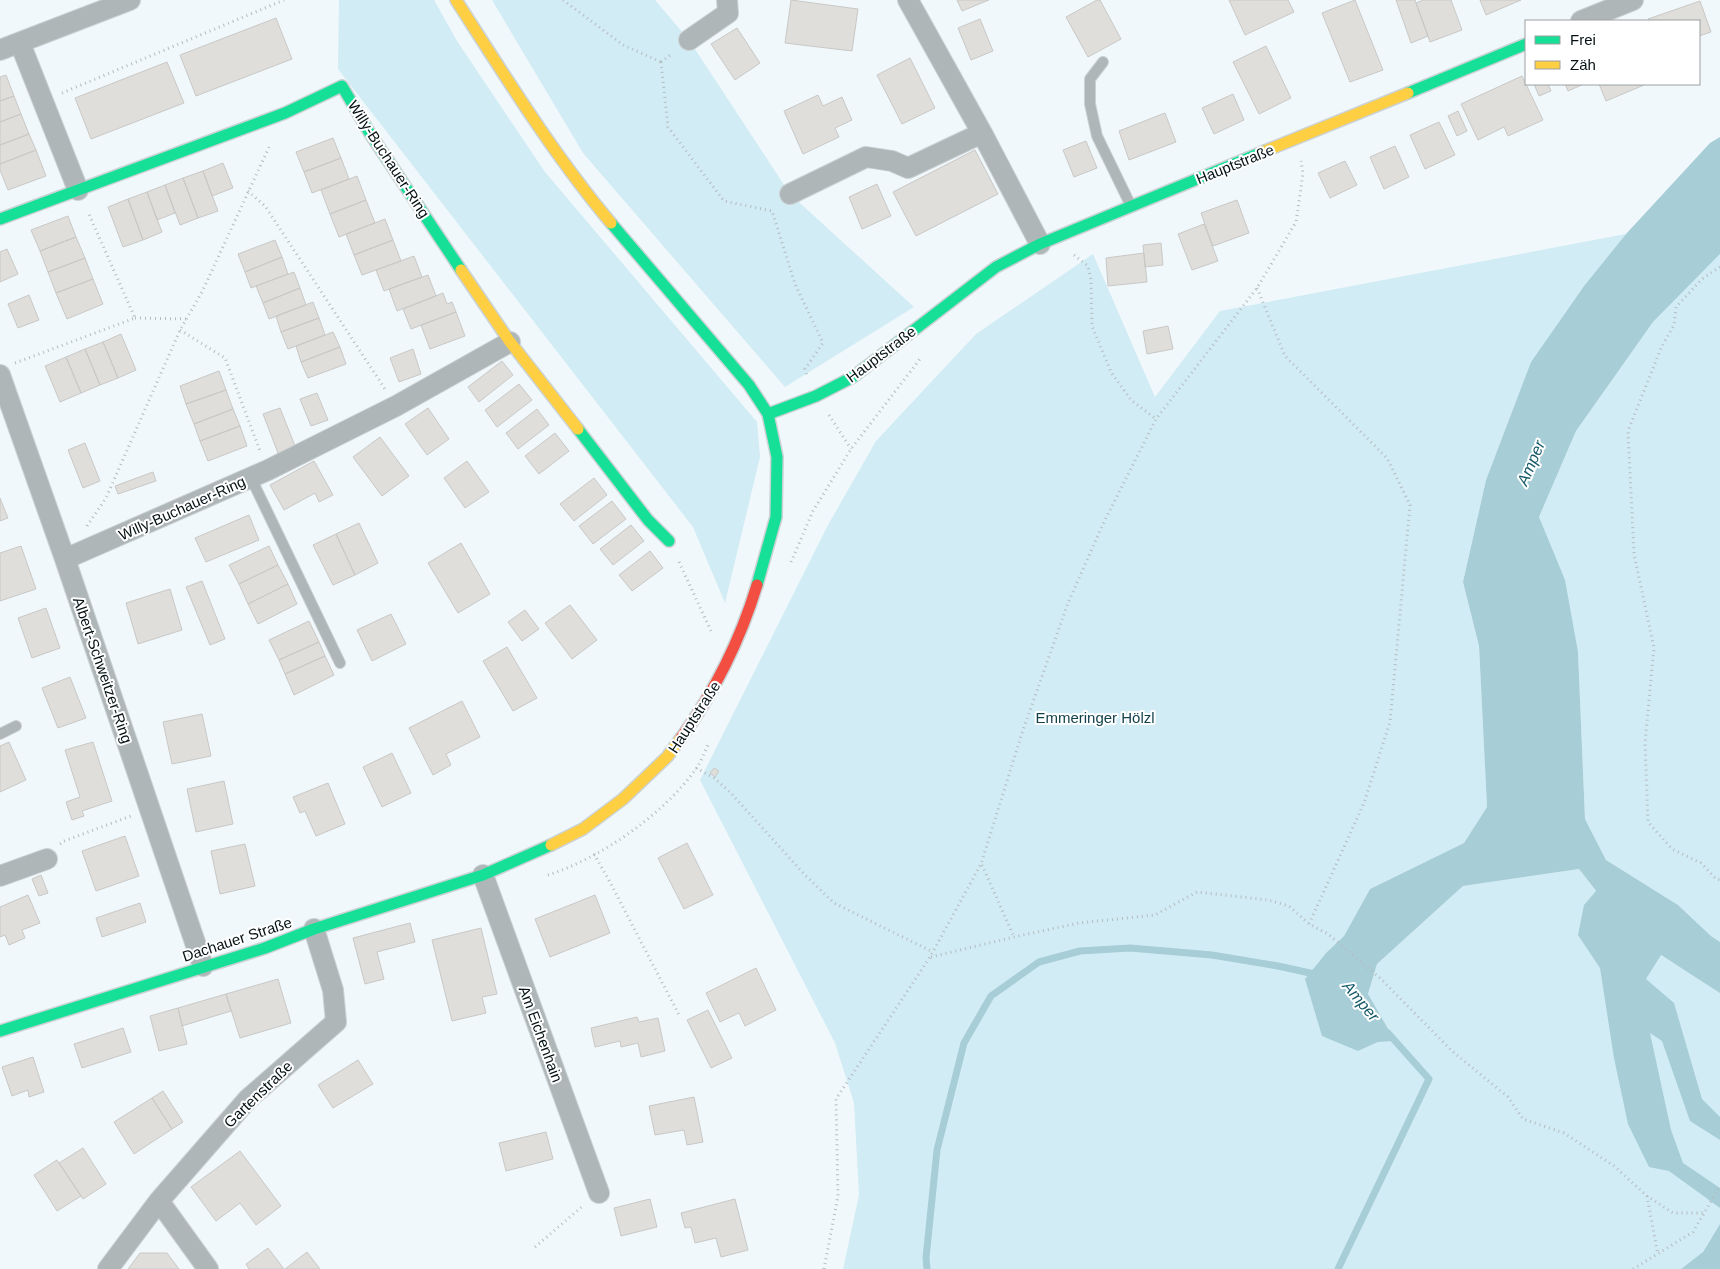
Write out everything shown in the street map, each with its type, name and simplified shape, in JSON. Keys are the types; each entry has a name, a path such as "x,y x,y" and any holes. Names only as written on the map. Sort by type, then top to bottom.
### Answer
{"street":[{"path":"0,50 130,0"},
{"path":"456,0 524,106 586,193 748,385 768,414"},
{"path":"689,40 728,13 727,0"},
{"path":"908,0 982,133 1040,244"},
{"path":"1583,20 1633,0"},
{"path":"20,42 78,190"},
{"name":"Hauptstraße","path":"483,875 583,830 623,799 667,757 701,710 726,664 756,588 776,517 777,457 768,414 816,396 853,377 996,267 1040,244 1070,230 1525,44"},
{"name":"Willy-Buchauer-Ring","path":"0,220 285,113 342,86 369,132 510,342 648,520 670,540"},
{"path":"790,194 866,157 892,161 908,168 982,133"},
{"name":"Willy-Buchauer-Ring","path":"65,559 259,474 396,406 510,342"},
{"name":"Albert-Schweitzer-Ring","path":"4,370 65,559 204,966"},
{"path":"0,876 47,859"},
{"name":"Dachauer Straße","path":"0,1030 265,948 314,929 483,875"},
{"name":"Am Eichenhain","path":"483,875 599,1193"},
{"name":"Gartenstraße","path":"108,1269 158,1201 248,1099 336,1022 333,990 314,929"},
{"path":"158,1201 208,1269"}],"lane":[{"path":"1103,62 1090,79 1090,104 1098,136 1131,206"},
{"path":"259,474 340,663"},
{"path":"0,734 16,726"}],"path":[{"path":"43,101 284,0"},
{"path":"563,0 623,45 662,62 668,127 724,200 772,211 795,284 823,343 805,369 816,396 852,449"},
{"path":"85,528 106,498 180,330 202,292 285,113"},
{"path":"824,1269 838,1196 836,1098 930,957 981,864 1023,730 1068,603 1103,524 1156,419 1257,288 1296,222 1303,174 1297,138"},
{"path":"78,190 135,318"},
{"path":"248,191 265,206 396,406"},
{"path":"1070,230 1071,250 1075,258 1088,266 1091,280 1092,326 1111,372 1131,400 1156,419"},
{"path":"1720,267 1702,279 1676,307 1674,325 1661,348 1628,431 1634,554 1654,648 1646,743 1648,822 1672,849 1701,863 1716,879 1720,880"},
{"path":"1257,288 1285,356 1388,458 1410,505 1390,722 1364,803 1309,924"},
{"path":"4,370 135,318 188,319"},
{"path":"180,330 225,358 259,474"},
{"path":"789,566 813,511 852,449 924,355"},
{"path":"670,540 726,664"},
{"path":"541,878 566,870 628,835 669,800 696,768 710,743"},
{"path":"696,768 714,778 730,792 804,874 834,903 932,952"},
{"path":"47,859 64,841 150,810"},
{"path":"583,830 679,1015"},
{"path":"981,864 1014,937"},
{"path":"930,957 1079,923 1155,915 1196,892 1268,900 1289,906 1309,924 1328,934 1381,979 1452,1051 1508,1097 1523,1119 1564,1134 1614,1166 1647,1196 1674,1213 1706,1213"},
{"path":"1633,1269 1693,1232 1706,1213 1720,1186"},
{"path":"536,1247 599,1193"},
{"path":"1647,1196 1658,1255"}],"green space":[{"path":"339,0 434,0 457,41 545,172 757,422 760,457 725,603 693,527 338,69"},
{"path":"492,0 655,0 689,40 790,194 914,307 785,387 583,153"},
{"name":"Emmeringer Hölzl","path":"1626,234 1584,286 1531,362 1486,480 1463,582 1479,646 1487,807 1464,843 1370,889 1344,936 1327,952 1358,1051 1378,1042 1394,1041 1368,994 1377,964 1463,886 1579,869 1628,935 1720,992 1720,1224 1703,1252 1681,1269 843,1269 859,1195 854,1103 835,1043 700,780 828,525 876,441 976,334 1093,254 1155,397 1220,311"},
{"path":"1720,254 1720,942 1678,905 1606,860 1585,819 1578,652 1539,517 1576,431 1653,322"}],"water":[{"path":"1720,137 1720,254 1653,322 1576,431 1539,517 1565,580 1578,652 1585,819 1606,860 1678,905 1720,942 1720,993 1661,955 1646,979 1674,1003 1702,1099 1720,1117 1720,1140 1690,1121 1662,1041 1650,1033 1671,1130 1683,1163 1720,1188 1720,1208 1669,1171 1649,1167 1628,1124 1614,1058 1600,968 1578,935 1584,905 1596,891 1579,869 1463,886 1377,964 1368,994 1395,1041 1378,1042 1358,1051 1322,1036 1305,979 1327,952 1344,936 1370,889 1464,843 1487,807 1479,646 1463,582 1486,480 1531,362 1584,286 1626,234 1710,143"},
{"path":"1720,1224 1720,1269 1681,1269 1703,1252"}],"building":[{"path":"791,0 858,9 852,51 785,43"},
{"path":"957,0 989,0 962,11"},
{"path":"1100,0 1121,39 1088,57 1066,17"},
{"path":"1229,0 1288,0 1294,12 1245,35"},
{"path":"1355,0 1383,70 1350,82 1322,13"},
{"path":"1396,0 1415,0 1428,36 1411,43"},
{"path":"1423,0 1451,0 1462,30 1430,42 1416,3"},
{"path":"1480,0 1521,0 1486,15"},
{"path":"1700,1 1711,32 1700,36 1700,20 1648,19"},
{"path":"276,18 292,59 196,96 180,55"},
{"path":"980,19 993,51 971,60 958,28"},
{"path":"737,28 760,63 735,80 711,44"},
{"path":"1266,46 1291,98 1259,114 1233,62"},
{"path":"910,58 935,108 902,124 877,75"},
{"path":"167,62 184,103 91,139 75,98"},
{"path":"6,75 14,96 0,101 0,77"},
{"path":"1522,76 1543,120 1508,136 1504,127 1478,140 1461,104"},
{"path":"1534,85 1548,85 1551,91 1539,96"},
{"path":"1565,85 1582,85 1568,91"},
{"path":"1599,85 1644,85 1606,101"},
{"path":"1233,94 1244,120 1214,134 1202,108"},
{"path":"818,95 823,106 842,97 852,120 835,128 839,137 803,154 784,111"},
{"path":"14,96 21,114 0,122 0,101"},
{"path":"1458,111 1467,131 1457,136 1448,116"},
{"path":"1165,113 1176,142 1129,160 1119,131"},
{"path":"21,114 29,134 0,145 0,122"},
{"path":"1439,122 1455,155 1425,169 1410,135"},
{"path":"29,134 36,150 0,164 0,145"},
{"path":"333,138 341,158 304,172 296,152"},
{"path":"1086,141 1097,168 1074,177 1063,150"},
{"path":"1395,146 1409,177 1384,189 1370,157"},
{"path":"36,150 46,176 8,190 0,170 0,164"},
{"path":"975,150 998,194 916,236 893,192"},
{"path":"341,158 349,179 312,193 304,172"},
{"path":"1345,161 1357,185 1330,198 1318,173"},
{"path":"223,163 233,188 212,196 203,171"},
{"path":"203,171 218,211 198,218 183,178"},
{"path":"357,176 366,200 330,214 321,190"},
{"path":"183,178 198,218 180,225 165,185"},
{"path":"877,184 891,216 862,229 849,197"},
{"path":"165,185 175,213 157,220 147,192"},
{"path":"147,192 162,232 143,240 128,199"},
{"path":"128,199 143,240 123,247 108,207"},
{"path":"366,200 375,223 339,237 330,214"},
{"path":"1237,200 1249,233 1213,246 1201,213"},
{"path":"68,216 76,237 40,251 31,230"},
{"path":"385,219 393,240 354,255 346,234"},
{"path":"1204,224 1218,261 1192,270 1178,234"},
{"path":"76,237 85,258 48,272 40,251"},
{"path":"275,240 282,257 245,272 238,254"},
{"path":"393,240 401,261 362,275 354,255"},
{"path":"1161,243 1163,265 1145,267 1143,245"},
{"path":"7,249 18,274 0,282 0,252"},
{"path":"1144,253 1147,282 1108,286 1106,258"},
{"path":"414,256 422,277 384,291 376,270"},
{"path":"282,257 288,274 251,288 245,272"},
{"path":"85,258 93,279 56,293 48,272"},
{"path":"294,272 300,288 263,303 256,286"},
{"path":"428,275 436,296 397,311 389,289"},
{"path":"93,279 103,304 67,319 56,293"},
{"path":"300,288 306,305 269,319 263,303"},
{"path":"443,293 447,304 452,302 456,312 411,329 403,309"},
{"path":"29,295 39,320 18,328 8,304"},
{"path":"313,302 319,318 281,332 276,316"},
{"path":"456,312 465,336 430,349 421,325"},
{"path":"319,318 325,335 288,349 281,332"},
{"path":"1168,326 1173,349 1147,354 1143,331"},
{"path":"333,332 340,347 301,362 296,346"},
{"path":"121,334 136,370 118,378 103,342"},
{"path":"103,342 118,378 100,385 85,349"},
{"path":"340,347 346,364 308,378 301,362"},
{"path":"85,349 100,385 81,393 66,357"},
{"path":"413,349 421,374 399,382 390,358"},
{"path":"66,357 81,393 60,402 45,366"},
{"path":"502,361 513,375 479,402 468,387"},
{"path":"219,371 226,390 186,404 180,386"},
{"path":"519,384 532,400 497,427 485,410"},
{"path":"226,390 233,409 194,424 186,404"},
{"path":"317,393 328,420 311,426 300,399"},
{"path":"280,408 295,446 278,453 263,414"},
{"path":"428,408 449,439 427,455 405,424"},
{"path":"233,409 240,426 200,441 194,424"},
{"path":"537,409 549,425 518,449 506,433"},
{"path":"240,426 247,446 208,461 200,441"},
{"path":"555,433 569,451 539,474 525,456"},
{"path":"380,437 409,476 382,496 353,457"},
{"path":"85,443 100,481 83,488 68,450"},
{"path":"314,461 333,495 319,502 315,493 284,510 270,485"},
{"path":"467,461 489,492 465,508 444,478"},
{"path":"153,472 156,481 118,494 115,486"},
{"path":"594,478 607,495 574,521 560,504"},
{"path":"0,498 8,518 0,521"},
{"path":"612,501 626,519 593,544 579,526"},
{"path":"249,515 259,540 206,562 195,538"},
{"path":"359,523 378,563 355,575 336,534"},
{"path":"631,525 644,541 613,565 600,549"},
{"path":"336,534 355,575 333,585 313,545"},
{"path":"461,543 490,594 458,613 428,563"},
{"path":"21,546 36,589 0,601 0,553"},
{"path":"269,546 278,565 239,584 229,565"},
{"path":"650,551 663,568 632,591 619,575"},
{"path":"278,565 288,584 248,604 239,584"},
{"path":"202,581 225,639 210,645 186,587"},
{"path":"288,584 297,604 258,624 248,604"},
{"path":"170,589 182,630 138,644 126,603"},
{"path":"570,605 597,640 572,659 545,623"},
{"path":"46,608 60,648 32,658 18,618"},
{"path":"525,610 539,629 522,641 508,622"},
{"path":"391,614 406,644 372,661 357,630"},
{"path":"309,621 319,642 279,660 269,640"},
{"path":"319,642 325,656 285,674 279,660"},
{"path":"507,647 537,698 513,711 483,661"},
{"path":"325,656 334,675 294,695 285,674"},
{"path":"70,677 86,718 58,728 42,688"},
{"path":"462,701 480,737 446,754 451,765 433,775 409,728"},
{"path":"202,714 211,756 172,764 163,722"},
{"path":"9,742 26,780 0,792 0,746"},
{"path":"93,742 112,801 82,811 84,816 72,820 66,802 80,797 65,750"},
{"path":"392,753 411,793 382,807 363,767"},
{"path":"714,768 719,771 715,777 710,773"},
{"path":"224,781 233,824 196,832 187,789"},
{"path":"328,783 345,824 316,836 305,811 300,813 293,797"},
{"path":"125,836 139,876 96,891 82,851"},
{"path":"687,843 713,895 684,909 658,858"},
{"path":"245,844 255,886 220,894 211,851"},
{"path":"41,875 48,893 39,896 32,879"},
{"path":"28,895 40,923 22,930 25,938 9,945 5,935 0,937 0,907"},
{"path":"595,895 610,933 550,957 535,919"},
{"path":"140,903 146,922 102,937 96,918"},
{"path":"410,923 415,942 377,952 384,979 365,984 353,938"},
{"path":"481,928 497,994 482,997 486,1013 452,1021 432,940"},
{"path":"756,968 776,1010 745,1026 739,1013 720,1022 706,993"},
{"path":"278,979 291,1023 240,1038 226,994"},
{"path":"226,994 231,1011 182,1026 178,1008"},
{"path":"178,1008 187,1044 159,1051 150,1016"},
{"path":"708,1010 732,1058 711,1068 687,1020"},
{"path":"637,1017 639,1022 658,1018 665,1051 641,1057 638,1043 621,1047 620,1041 595,1047 591,1028"},
{"path":"123,1028 131,1052 82,1068 74,1044"},
{"path":"33,1057 44,1092 29,1097 28,1090 12,1096 2,1067"},
{"path":"358,1060 373,1084 333,1108 318,1085"},
{"path":"163,1091 183,1122 172,1129 152,1098"},
{"path":"694,1097 703,1142 687,1145 684,1130 655,1135 649,1106"},
{"path":"152,1098 172,1129 134,1154 114,1122"},
{"path":"546,1132 553,1159 506,1171 499,1143"},
{"path":"83,1148 106,1184 83,1199 59,1163"},
{"path":"240,1151 281,1206 256,1225 240,1203 216,1221 191,1187"},
{"path":"57,1160 81,1196 57,1211 34,1175"},
{"path":"650,1199 657,1227 621,1236 614,1208"},
{"path":"735,1199 748,1250 721,1257 716,1238 695,1243 691,1227 685,1228 681,1213"},
{"path":"268,1248 284,1269 249,1269 246,1264"},
{"path":"307,1252 320,1269 285,1269"},
{"path":"140,1253 167,1253 179,1269 128,1269"}],"waterway":[{"path":"927,1269 926,1258 937,1150 964,1043 991,996 1039,962 1080,951 1130,948 1212,955 1319,975"},
{"name":"Amper","path":"1338,1269 1429,1079 1388,1033"}],"traffic: fast":[{"path":"1408,93 1525,44"},
{"path":"0,219 285,113 342,86 369,132 461,270"},
{"path":"768,414 816,396 853,377 996,267 1040,244 1265,151"},
{"path":"611,223 749,385 768,414 777,457 776,517 757,585"},
{"path":"578,429 648,520 669,541"},
{"path":"0,1031 265,948 314,929 483,875 551,845"}],"traffic: slow":[{"path":"456,0 549,142 611,223"},
{"path":"1265,151 1408,93"},
{"path":"461,270 510,342 578,429"},
{"path":"551,845 583,829 623,799 667,757 681,738"}],"traffic: jam":[{"path":"681,738 716,684 743,626 757,585"}]}
